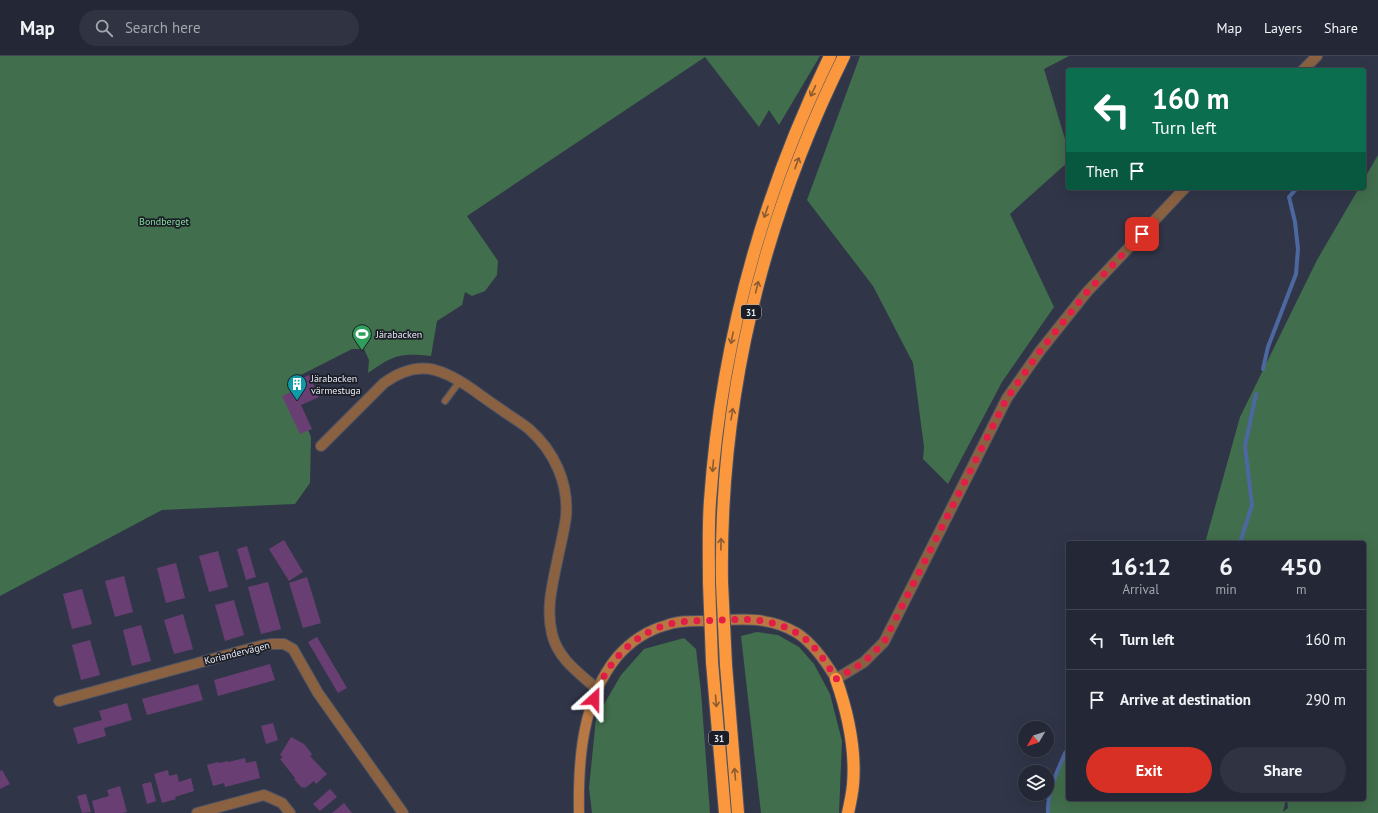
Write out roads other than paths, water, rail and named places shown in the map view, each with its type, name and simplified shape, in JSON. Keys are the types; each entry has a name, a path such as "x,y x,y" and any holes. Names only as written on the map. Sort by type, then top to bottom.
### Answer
{"highway":[{"name":"31","path":"725,813 712,662 709,583 710,503 718,425 734,327 750,263 790,146 808,100 830,56"},
{"name":"31","path":"738,813 726,664 722,582 722,531 726,458 730,421 748,324 763,263 786,191 804,142 822,100 844,56"},
{"path":"836,679 848,718 853,745 853,786 848,813"}],"street":[{"path":"1305,68 1317,56"},
{"path":"579,813 578,781 582,747 587,720 597,689 617,657 640,637 667,624 687,621 753,619 772,622 798,634 811,644 828,665 836,679 864,662 884,642 1007,398 1040,351 1087,292 1183,190"},
{"path":"321,446 384,383 405,371 419,369 434,369 446,373 528,428 545,446 556,462 562,478 566,496 566,517 550,597 549,617 552,635 565,660 574,670 597,689"},
{"name":"Koriandervägen","path":"59,701 260,646 284,644 293,649 318,693 403,813"},
{"path":"197,813 264,795 282,804 290,813"}],"lane":[{"path":"445,402 460,381"}],"waterway":[{"path":"1263,369 1268,347 1296,274 1298,249 1295,222 1289,197 1295,190"},
{"path":"1241,541 1252,505 1245,446 1256,394"},
{"path":"1048,813 1049,797 1053,782 1066,752"}],"place":[{"name":"Järabacken","path":"362,351"},
{"name":"Järabacken värmestuga","path":"297,401"}],"park label":[{"name":"Bondberget","path":"164,221"}]}
